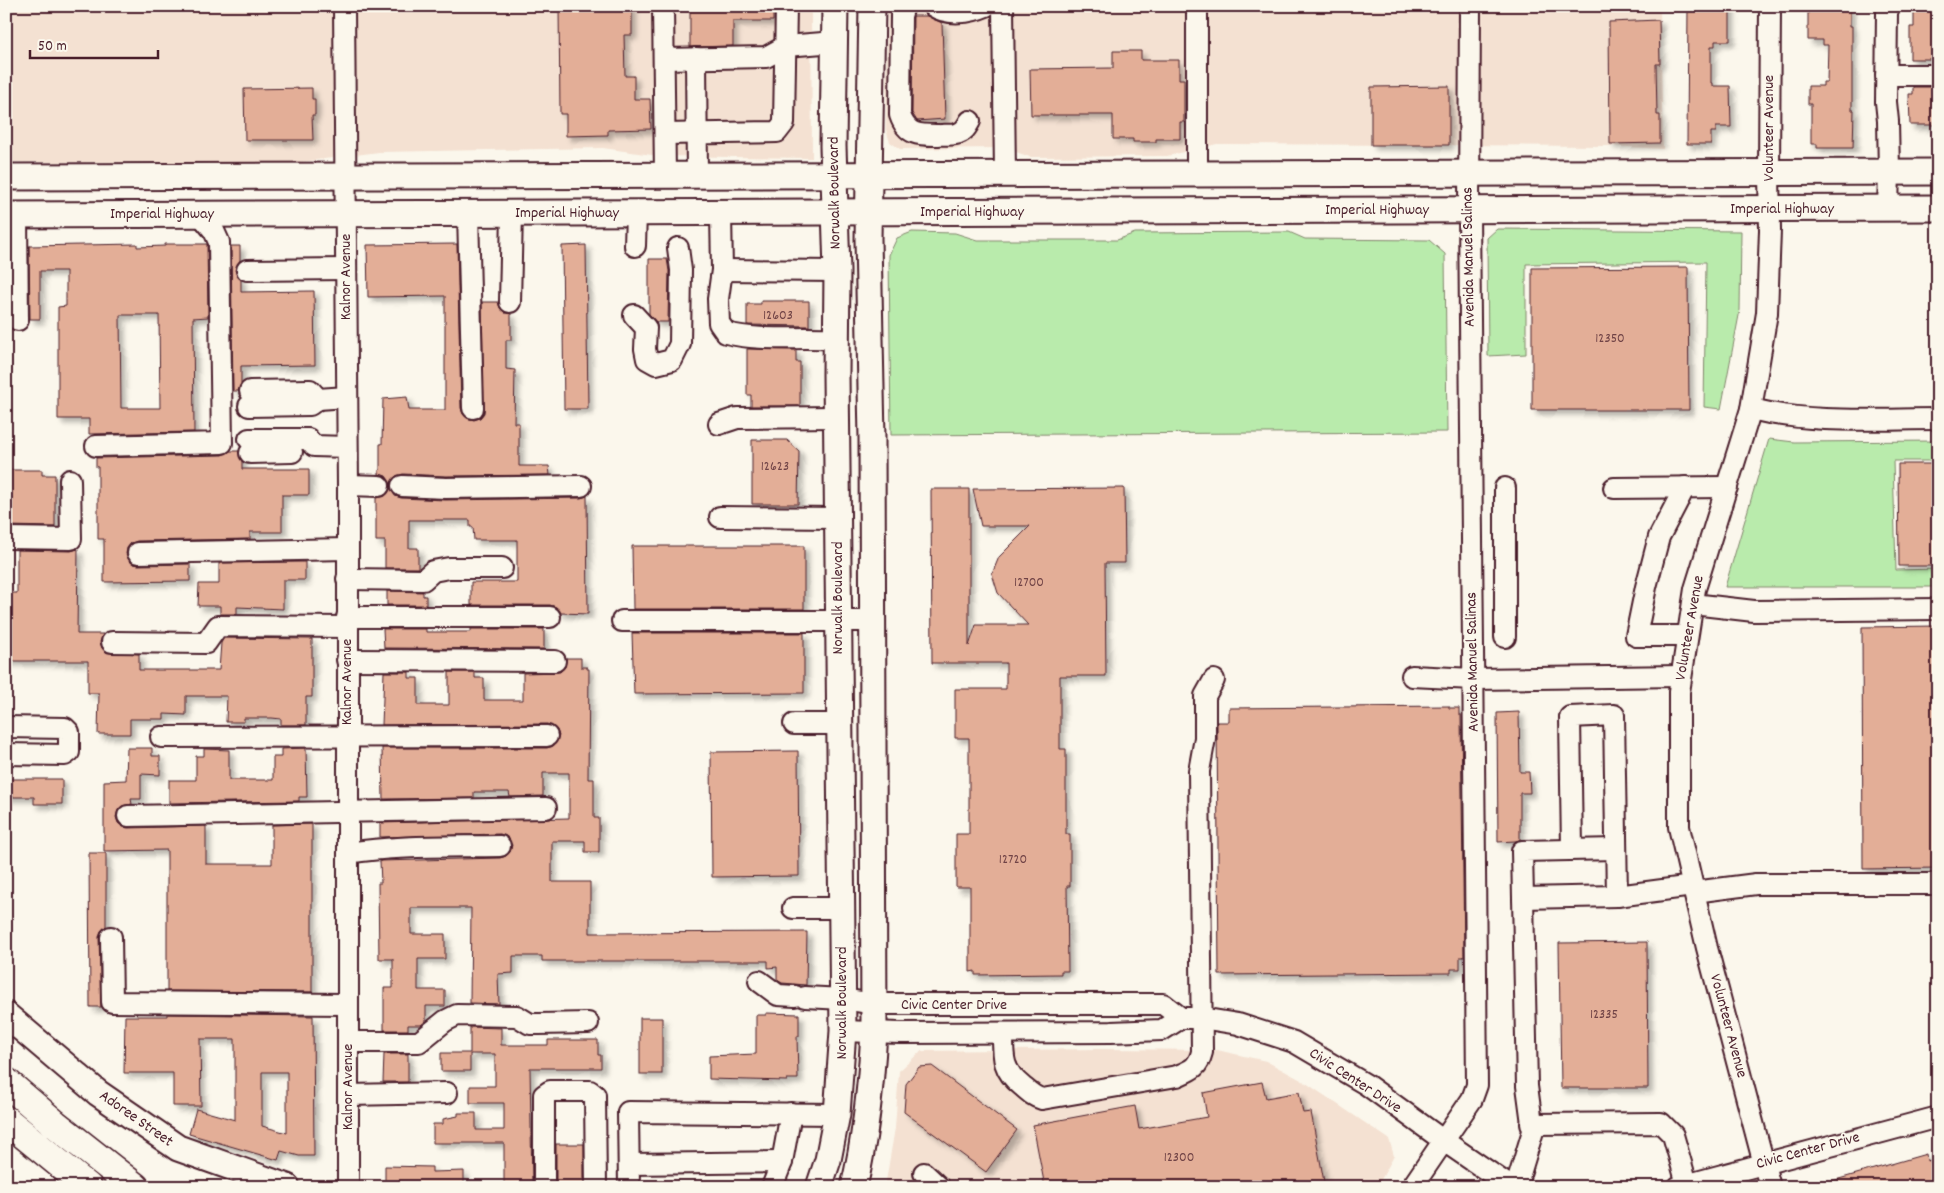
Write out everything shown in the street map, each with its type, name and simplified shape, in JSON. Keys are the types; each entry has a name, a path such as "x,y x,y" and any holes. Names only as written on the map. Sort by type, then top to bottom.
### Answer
{"highway":[{"path":"6,1082 55,1124 135,1187"},
{"path":"6,1120 88,1187"}],"main road":[{"name":"Norwalk Boulevard","path":"819,1187 828,1160 837,1114 843,1031 837,518 837,271 833,143 835,6"},
{"name":"Norwalk Boulevard","path":"854,1187 869,1104 874,1032 873,621 869,212 872,6"},
{"path":"6,177 1938,172"},
{"path":"1896,208 1938,198"},
{"name":"Imperial Highway","path":"12,215 1938,208"},
{"name":"Adoree Street","path":"6,1015 98,1093 178,1148 287,1187"}],"street":[{"name":"Kalnor Avenue","path":"344,6 348,485 348,1187"},
{"path":"663,6 665,176"},
{"path":"664,134 777,132 784,123 786,6"},
{"path":"904,6 901,16 900,115 902,121 911,131 919,135 957,134 965,130 970,121"},
{"path":"933,6 939,10 974,12 986,6"},
{"path":"1002,6 1005,175"},
{"path":"1197,6 1197,175"},
{"name":"Avenida Manuel Salinas","path":"1412,1187 1472,1099 1477,1085 1469,210 1470,6"},
{"name":"Volunteer Avenue","path":"1770,6 1770,209 1767,313 1751,409 1695,589 1679,692 1679,827 1693,889 1770,1187"},
{"path":"1890,6 1886,13 1886,75 1889,172 1896,208"},
{"path":"664,59 766,56 786,46 835,42"},
{"path":"696,58 698,176"},
{"path":"1886,75 1938,75"},
{"path":"468,213 473,408"},
{"path":"510,302 512,213"},
{"path":"635,246 636,213"},
{"path":"721,213 722,270 718,299 719,323 726,333 741,337 836,339"},
{"path":"96,446 222,443 219,242 214,231 200,214"},
{"path":"12,215 18,320"},
{"path":"634,315 646,328 645,349 647,359 656,364 672,360 680,344 680,270 678,248"},
{"path":"247,270 346,269"},
{"path":"722,270 837,271"},
{"path":"249,399 310,390 318,399 347,397"},
{"path":"1751,409 1776,415 1830,419 1938,419"},
{"path":"250,446 308,439 314,446 347,447"},
{"path":"6,538 71,538 70,480"},
{"path":"348,485 379,486"},
{"path":"402,486 446,488 581,486"},
{"path":"1684,487 1659,537 1636,636 1687,636"},
{"path":"1614,488 1727,487"},
{"path":"1505,488 1505,637"},
{"path":"720,516 837,518"},
{"path":"138,553 347,549"},
{"path":"347,579 423,580 433,571 449,568 502,568"},
{"path":"1692,604 1754,611 1938,609"},
{"path":"112,642 206,643 218,626 550,617"},
{"path":"622,621 873,621"},
{"path":"347,660 555,660"},
{"path":"1412,676 1473,678 1680,676"},
{"path":"1003,1033 1003,1057 1006,1068 1014,1080 1035,1097 1042,1099 1176,1076 1189,1071 1199,1063 1202,1052 1199,772 1205,738 1205,696 1214,680"},
{"path":"1572,849 1570,717 1614,715 1617,896"},
{"path":"794,724 839,724"},
{"path":"6,727 68,729 70,752 65,756 6,754"},
{"path":"161,737 547,736"},
{"path":"128,816 546,808"},
{"path":"348,854 373,849 408,847 500,846"},
{"path":"1516,1187 1533,1131 1527,1086 1522,851 1616,849"},
{"path":"1523,898 1617,896 1756,884 1938,884"},
{"path":"793,908 841,908"},
{"path":"112,937 112,1002 348,1004"},
{"name":"Civic Center Drive","path":"760,981 778,995 843,999 874,1004 1163,1004 1181,1018"},
{"path":"348,1042 419,1042 445,1020 457,1015 517,1016 530,1024 588,1023"},
{"name":"Civic Center Drive","path":"843,1031 1003,1033 1162,1030 1181,1018 1201,1018 1238,1024 1294,1042 1367,1085 1511,1187"},
{"path":"544,1187 544,1095 550,1091 590,1091 595,1095 596,1187"},
{"path":"348,1095 447,1094"},
{"path":"628,1187 628,1112 837,1114"},
{"path":"772,1187 782,1162 791,1114"},
{"name":"Civic Center Drive","path":"1683,1186 1763,1162 1938,1117"},
{"path":"1531,1124 1661,1123 1673,1135 1683,1186"},
{"path":"629,1164 782,1162"},
{"path":"924,1174 939,1187"}],"shaded area":[{"path":"6,6 811,6 812,158 659,156 603,148 379,152 301,162 6,162"},
{"path":"887,6 1660,6 1663,149 1609,146 1217,144 1167,156 1030,157 1005,148 900,149 890,142 886,130"},
{"path":"1217,1050 1266,1061 1303,1081 1389,1139 1394,1156 1377,1187 885,1187 895,1128 899,1071 921,1051"}],"green space":[{"path":"1497,229 1741,231 1740,310 1721,409 1704,407 1706,262 1526,264 1526,354 1488,356 1487,238"},
{"path":"912,232 955,233 977,240 1117,240 1135,233 1289,232 1305,239 1429,240 1445,254 1447,432 891,435 889,255 897,238"},
{"path":"1769,439 1794,442 1938,441 1938,461 1893,461 1896,570 1938,569 1938,587 1725,587"}],"building":[{"path":"559,6 632,6 632,35 624,35 625,76 634,76 634,99 650,99 651,129 608,130 608,135 566,136 566,114 560,114"},
{"path":"690,6 773,6 773,21 733,21 733,46 690,47"},
{"path":"1688,6 1730,6 1730,41 1715,41 1715,46 1711,46 1711,83 1713,83 1713,86 1730,86 1731,127 1716,127 1716,132 1711,132 1711,144 1687,144"},
{"path":"1808,6 1850,6 1850,26 1852,26 1852,110 1854,110 1853,148 1817,148 1817,144 1811,144 1811,104 1808,104 1808,86 1823,86 1823,82 1827,82 1828,45 1823,45 1823,40 1808,40"},
{"path":"1914,6 1938,6 1938,59 1910,59 1910,27 1914,27"},
{"path":"913,16 927,16 942,23 945,119 917,121 912,113"},
{"path":"1659,20 1660,64 1656,64 1657,115 1660,115 1660,143 1610,144 1609,22"},
{"path":"1113,51 1141,51 1141,60 1179,60 1179,79 1184,79 1184,122 1180,122 1180,139 1156,139 1156,142 1133,142 1133,139 1113,139 1113,115 1031,115 1030,69 1113,68"},
{"path":"1449,86 1449,145 1371,145 1371,87"},
{"path":"1913,87 1938,87 1938,125 1910,125 1909,94 1913,94"},
{"path":"312,88 312,99 315,99 315,115 312,115 313,140 245,140 244,89"},
{"path":"137,244 137,247 165,246 165,244 207,244 208,317 193,318 194,432 89,434 89,419 58,419 58,307 66,306 66,271 40,271 40,319 30,319 29,246","holes":["120,315 159,315 160,408 121,408"]},
{"path":"457,244 461,408 463,414 467,418 474,420 480,418 484,413 482,302 498,302 500,308 505,313 511,314 511,340 506,340 506,369 515,370 514,423 519,423 519,466 549,466 550,475 446,476 403,474 396,476 390,484 386,476 379,474 383,399 407,397 409,410 445,410 445,296 368,297 367,245"},
{"path":"586,245 588,409 564,409 562,246"},
{"path":"231,246 240,246 240,260 235,270 241,280 241,292 314,291 315,365 241,366 241,384 238,391 233,391"},
{"path":"649,259 667,259 669,271 668,322 656,322 649,314"},
{"path":"1688,267 1689,410 1532,410 1532,268"},
{"path":"761,301 809,301 809,326 747,325 747,304 761,304"},
{"path":"747,349 796,350 796,362 800,362 800,406 751,406 751,395 747,395"},
{"path":"752,440 787,440 799,451 798,504 752,504"},
{"path":"230,451 239,451 242,469 309,469 309,495 282,495 282,532 250,532 250,539 137,541 131,543 127,548 126,554 132,563 138,565 190,564 190,581 104,582 104,539 98,539 98,467 96,467 96,458 222,455"},
{"path":"1898,464 1938,464 1938,566 1899,566"},
{"path":"6,470 42,470 42,475 55,475 55,527 6,526"},
{"path":"391,488 395,496 401,498 445,500 581,498 587,496 588,614 561,613 556,607 550,605 471,605 471,582 517,582 517,540 474,540 473,527 470,527 470,520 409,520 409,548 418,548 418,568 385,568 385,541 376,541 376,498 385,496"},
{"path":"1124,488 1125,563 1105,563 1106,676 1060,676 1060,749 1066,749 1066,834 1070,834 1070,886 1067,886 1068,971 1061,971 1061,974 975,975 975,971 970,972 970,887 956,887 956,834 969,834 969,738 955,738 955,689 1006,689 1006,663 932,663 931,489 969,489 969,646 976,625 1028,625 998,593 992,574 999,557 1030,526 981,526 973,489"},
{"path":"632,546 804,546 804,609 633,609"},
{"path":"78,549 77,634 103,634 100,642 106,652 139,654 139,670 219,670 221,643 224,638 312,639 312,697 306,697 306,725 281,725 281,719 272,718 244,718 244,722 226,722 227,696 186,696 186,715 164,714 164,719 130,719 130,734 98,734 99,693 88,693 88,661 6,661 6,593 17,593 17,550 71,551"},
{"path":"305,562 305,580 283,580 283,609 237,607 237,614 220,614 220,606 198,606 199,584 219,584 219,563"},
{"path":"387,591 423,592 423,596 426,596 426,605 387,605"},
{"path":"1938,626 1938,868 1863,869 1862,627"},
{"path":"383,629 426,629 426,632 471,632 471,629 544,629 544,649 384,648"},
{"path":"632,633 804,633 804,693 634,694"},
{"path":"566,658 581,658 581,667 589,669 588,779 594,779 594,818 599,818 599,852 585,852 585,841 552,841 552,882 590,882 590,933 807,932 806,985 782,983 777,980 777,967 768,968 768,961 542,961 542,956 513,956 513,973 498,974 499,1004 470,1003 471,908 411,908 411,934 445,934 445,959 418,959 418,990 445,990 445,1006 426,1006 426,1021 421,1025 408,1025 408,1030 384,1030 384,988 393,988 393,959 379,959 378,883 381,883 380,861 500,858 510,852 512,845 506,836 500,834 380,837 380,823 569,818 569,773 543,773 543,796 510,797 509,792 474,792 474,798 383,799 382,748 547,748 553,746 559,736 557,730 547,724 382,725 384,672 409,672 409,678 418,678 418,705 449,705 449,672 475,672 475,678 484,678 484,700 523,700 523,673 560,672 565,667"},
{"path":"1449,706 1449,708 1459,708 1459,715 1461,715 1464,957 1460,957 1460,969 1451,969 1451,973 1219,975 1217,722 1229,722 1229,708"},
{"path":"1519,712 1520,772 1529,772 1530,793 1520,793 1520,840 1498,842 1497,713"},
{"path":"127,748 152,748 152,756 160,756 160,775 141,774 141,799 131,799 132,804 122,806 118,810 116,817 118,823 128,828 206,826 206,864 272,864 272,825 312,824 312,992 167,991 167,850 104,851 104,781 126,780"},
{"path":"306,748 307,797 299,797 299,801 169,803 169,780 196,780 196,756 204,756 204,749 229,750 229,780 273,780 273,757 281,757 281,749"},
{"path":"798,751 799,876 712,877 711,752"},
{"path":"6,779 62,779 62,804 34,804 34,797 6,797"},
{"path":"89,853 106,853 106,926 101,931 99,937 101,1007 90,1007"},
{"path":"1647,942 1648,1088 1561,1088 1559,943"},
{"path":"766,1013 799,1014 799,1036 797,1036 798,1079 787,1079 787,1081 709,1079 709,1056 756,1054 756,1015 766,1015"},
{"path":"167,1014 313,1016 314,1156 299,1156 281,1151 278,1160 189,1134 196,1109 235,1120 235,1039 200,1039 201,1106 173,1106 173,1073 124,1073 125,1016 167,1016","holes":["262,1072 287,1072 287,1133 262,1126"]},
{"path":"640,1018 662,1018 662,1074 640,1074"},
{"path":"470,1027 501,1028 501,1045 548,1045 548,1040 598,1040 598,1055 601,1055 601,1068 530,1068 532,1187 504,1187 504,1143 433,1143 433,1124 443,1124 443,1119 458,1116 458,1113 476,1113 476,1130 504,1130 504,1103 470,1103 470,1086 495,1086 495,1054 470,1054 470,1071 441,1071 441,1053 470,1053"},
{"path":"384,1054 408,1054 408,1082 383,1082"},
{"path":"932,1066 1017,1130 986,1172 904,1112 906,1084 919,1067"},
{"path":"1262,1082 1266,1098 1299,1092 1303,1113 1311,1112 1325,1187 1045,1187 1033,1125 1135,1106 1139,1129 1207,1117 1203,1093"},
{"path":"556,1144 584,1144 584,1187 556,1187"},
{"path":"1926,1154 1927,1161 1930,1160 1935,1176 1932,1177 1934,1184 1923,1187 1895,1187 1894,1181 1874,1187 1826,1187 1825,1183"},
{"path":"385,1166 432,1167 432,1172 464,1171 464,1187 385,1186"}]}
